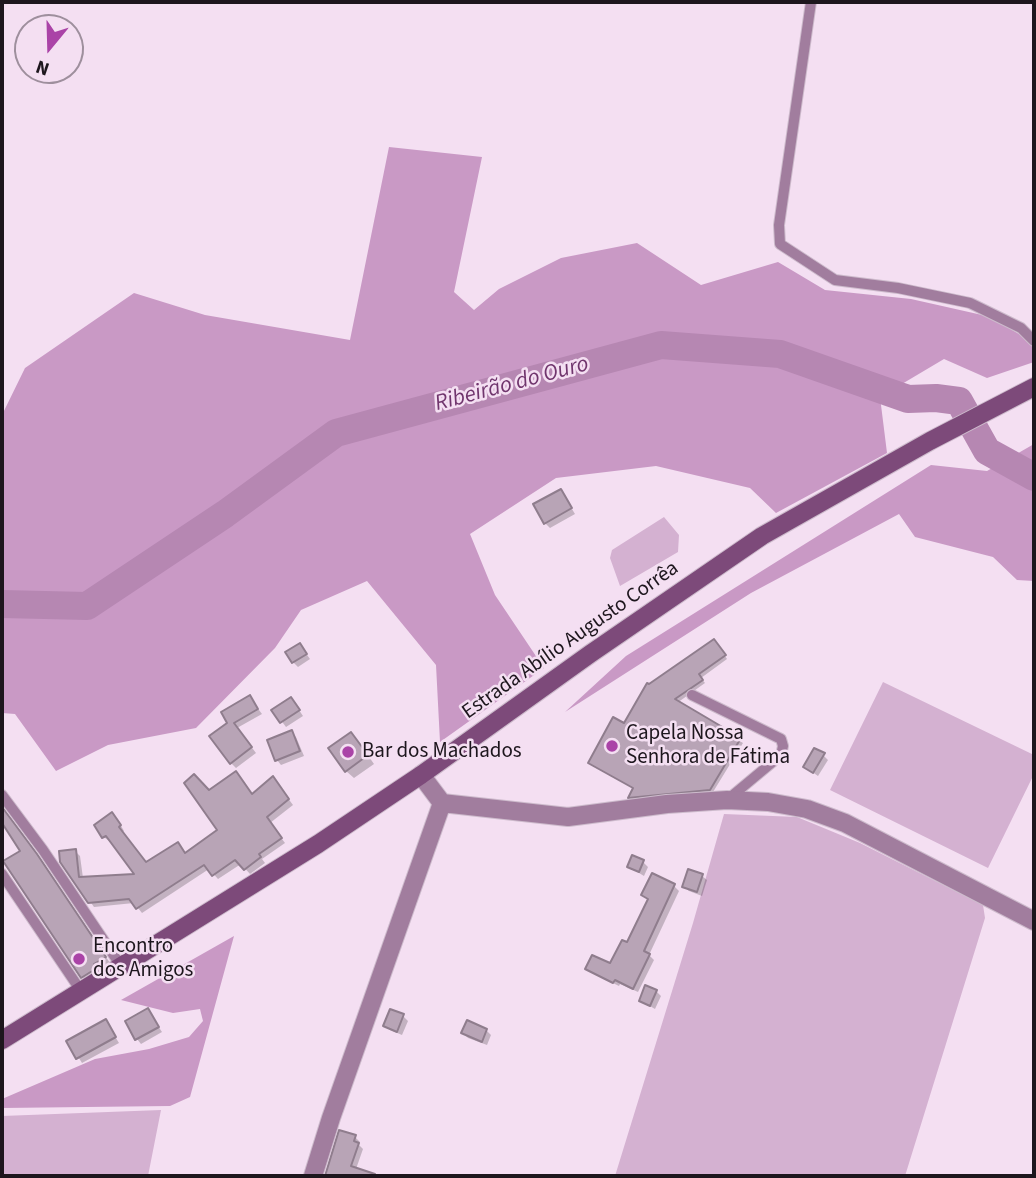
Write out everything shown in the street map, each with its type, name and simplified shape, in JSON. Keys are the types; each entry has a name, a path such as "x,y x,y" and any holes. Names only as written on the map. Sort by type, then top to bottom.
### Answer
{"main road":[{"name":"Estrada Abílio Augusto Corrêa","path":"2,1040 318,844 762,536 930,441 1034,387"}],"street":[{"path":"421,775 442,803 568,817 667,804 727,800 768,802 794,807 845,823 1034,921"},
{"path":"313,1176 442,803"}],"lane":[{"path":"811,2 779,225 780,244 835,280 898,288 970,303 1021,328 1034,341"},
{"path":"692,695 781,739 781,755 727,800"},
{"path":"2,794 121,966"},
{"path":"2,874 81,991"}],"shaded area":[{"path":"389,147 482,157 454,292 474,310 499,289 561,258 637,243 701,285 778,262 825,290 911,299 991,317 1032,342 1034,362 987,378 944,359 880,397 887,453 776,513 750,488 656,466 556,478 470,534 495,595 544,668 440,742 436,665 367,581 301,610 275,648 196,728 108,745 56,771 15,714 2,713 2,415 25,368 134,293 205,315 350,340"},
{"path":"1034,444 1034,581 1017,580 993,557 915,537 899,514 751,593 565,712 626,656 931,465 987,471"},
{"path":"664,517 679,535 678,552 620,586 610,558 612,550"},
{"path":"883,682 1034,755 1034,774 988,868 830,790"},
{"path":"724,814 797,817 860,843 983,905 985,918 905,1176 615,1176"},
{"path":"234,936 190,1097 170,1106 2,1108 2,1099 95,1059 149,1049 189,1037 203,1021 200,1009 173,1013 121,1000"},
{"path":"161,1110 148,1176 2,1176 2,1116"}],"building":[{"path":"561,489 572,508 544,524 533,504"},
{"path":"714,639 726,655 699,674 703,680 675,699 741,738 710,790 628,798 633,788 588,763 613,717 624,723 647,683"},
{"path":"300,643 307,654 292,663 285,652"},
{"path":"250,695 258,709 234,723 252,747 230,764 209,736 227,723 221,712"},
{"path":"291,697 300,710 280,723 271,710"},
{"path":"292,730 300,751 275,761 267,740"},
{"name":"Bar dos Machados","path":"351,732 368,755 345,772 328,748"},
{"path":"814,748 825,753 813,773 803,767"},
{"path":"236,771 252,794 273,776 289,799 267,817 282,838 259,854 261,857 244,870 235,860 212,876 204,865 136,909 129,899 88,903 60,862 59,851 76,849 79,877 134,874 106,836 102,838 94,825 112,812 121,825 119,827 146,862 178,842 185,853 217,830 184,783 194,774 209,790"},
{"path":"2,807 106,957 94,964 97,968 81,978 3,861 20,851 2,823"},
{"path":"632,855 644,860 639,872 627,867"},
{"path":"688,869 703,874 697,892 682,887"},
{"path":"652,873 675,884 644,951 650,954 633,989 615,980 613,983 585,969 592,955 610,963 622,940 627,942 648,899 641,895"},
{"path":"645,985 657,990 650,1006 639,1001"},
{"path":"148,1008 159,1027 135,1040 125,1021"},
{"path":"390,1009 404,1014 397,1032 383,1026"},
{"path":"106,1019 116,1037 76,1059 66,1041"},
{"path":"467,1020 487,1029 482,1042 461,1033"},
{"path":"339,1130 356,1135 354,1141 359,1143 351,1166 375,1174 374,1176 325,1176"}],"waterway":[{"name":"Ribeirão do Ouro","path":"2,604 87,606 225,514 336,433 661,345 780,354 908,399 959,401 987,451 1034,477"}],"place":[{"name":"Capela Nossa Senhora de Fátima","path":"612,746"},
{"name":"Bar dos Machados","path":"348,752"},
{"name":"Encontro dos Amigos","path":"79,959"}]}
